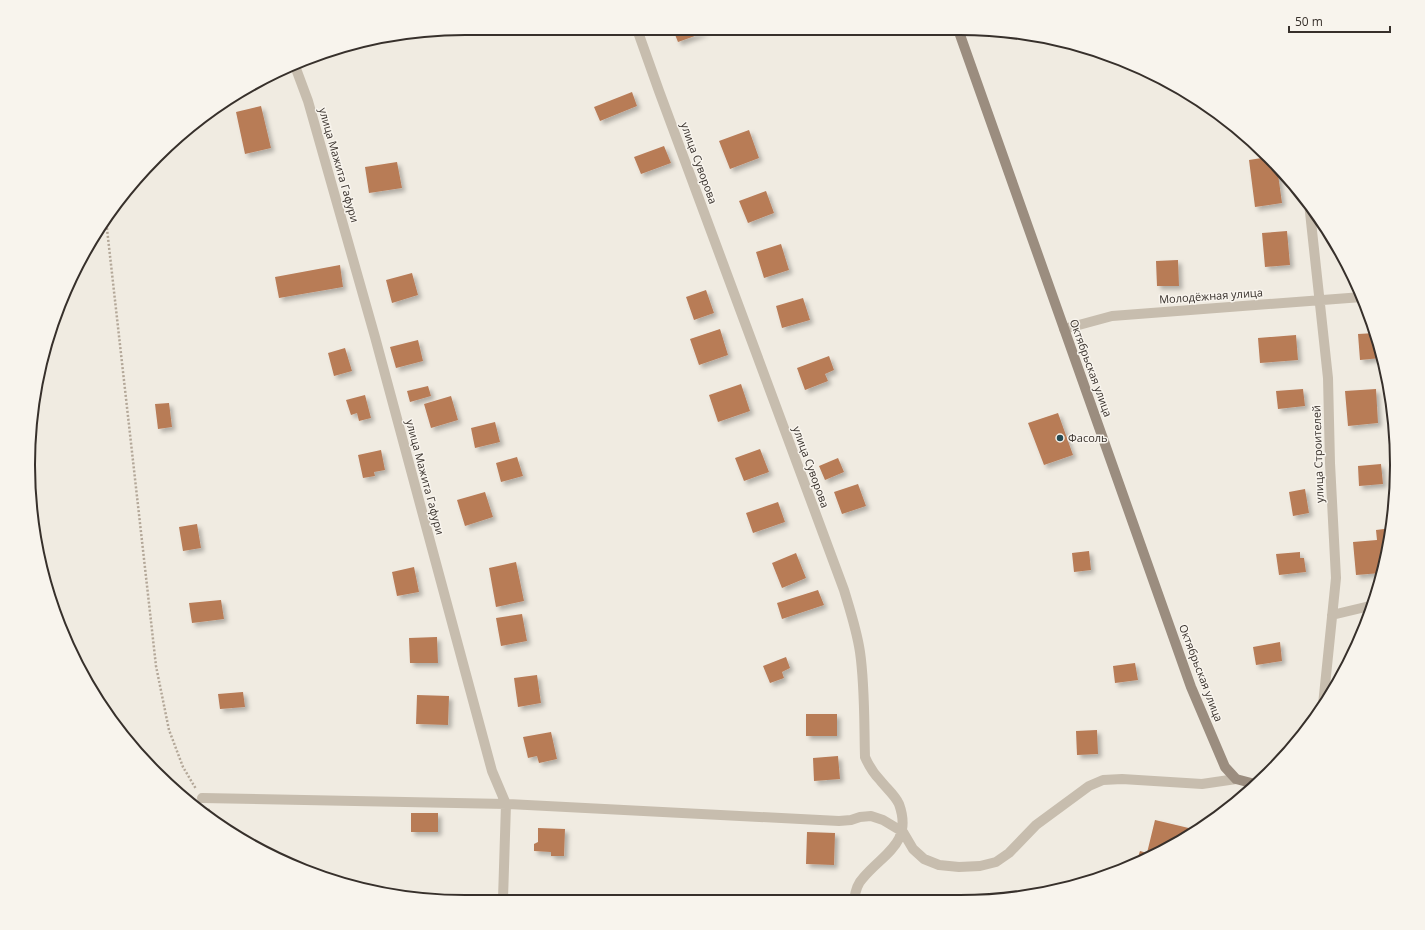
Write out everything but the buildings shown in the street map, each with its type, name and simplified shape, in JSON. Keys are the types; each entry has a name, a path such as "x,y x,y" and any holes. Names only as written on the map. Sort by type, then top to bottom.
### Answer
{"street":[{"name":"улица Суворова","path":"639,35 844,590 860,652 863,682 866,757 870,767 898,802 903,821 903,832"},
{"name":"Октябрьская улица","path":"960,35 1191,687 1225,767 1236,778"},
{"name":"улица Мажита Гафури","path":"296,70 308,100 375,337 492,771 506,804 503,895"},
{"name":"улица Строителей","path":"1310,216 1328,378 1330,463 1336,578 1324,693"},
{"name":"Молодёжная улица","path":"1064,329 1112,316 1356,297"},
{"path":"1332,615 1366,607"},
{"path":"202,798 506,804 839,821 871,816 883,820 903,832 913,849 924,859 939,865 959,867 980,866 996,862 1009,853 1036,826 1089,786 1103,780 1122,779 1202,784 1236,778 1250,782"},
{"path":"856,895 862,879 884,859 903,832"}],"path":[{"path":"107,226 156,666 169,730 183,767 209,811"}],"place":[{"name":"Фасоль","path":"1060,438"}]}
